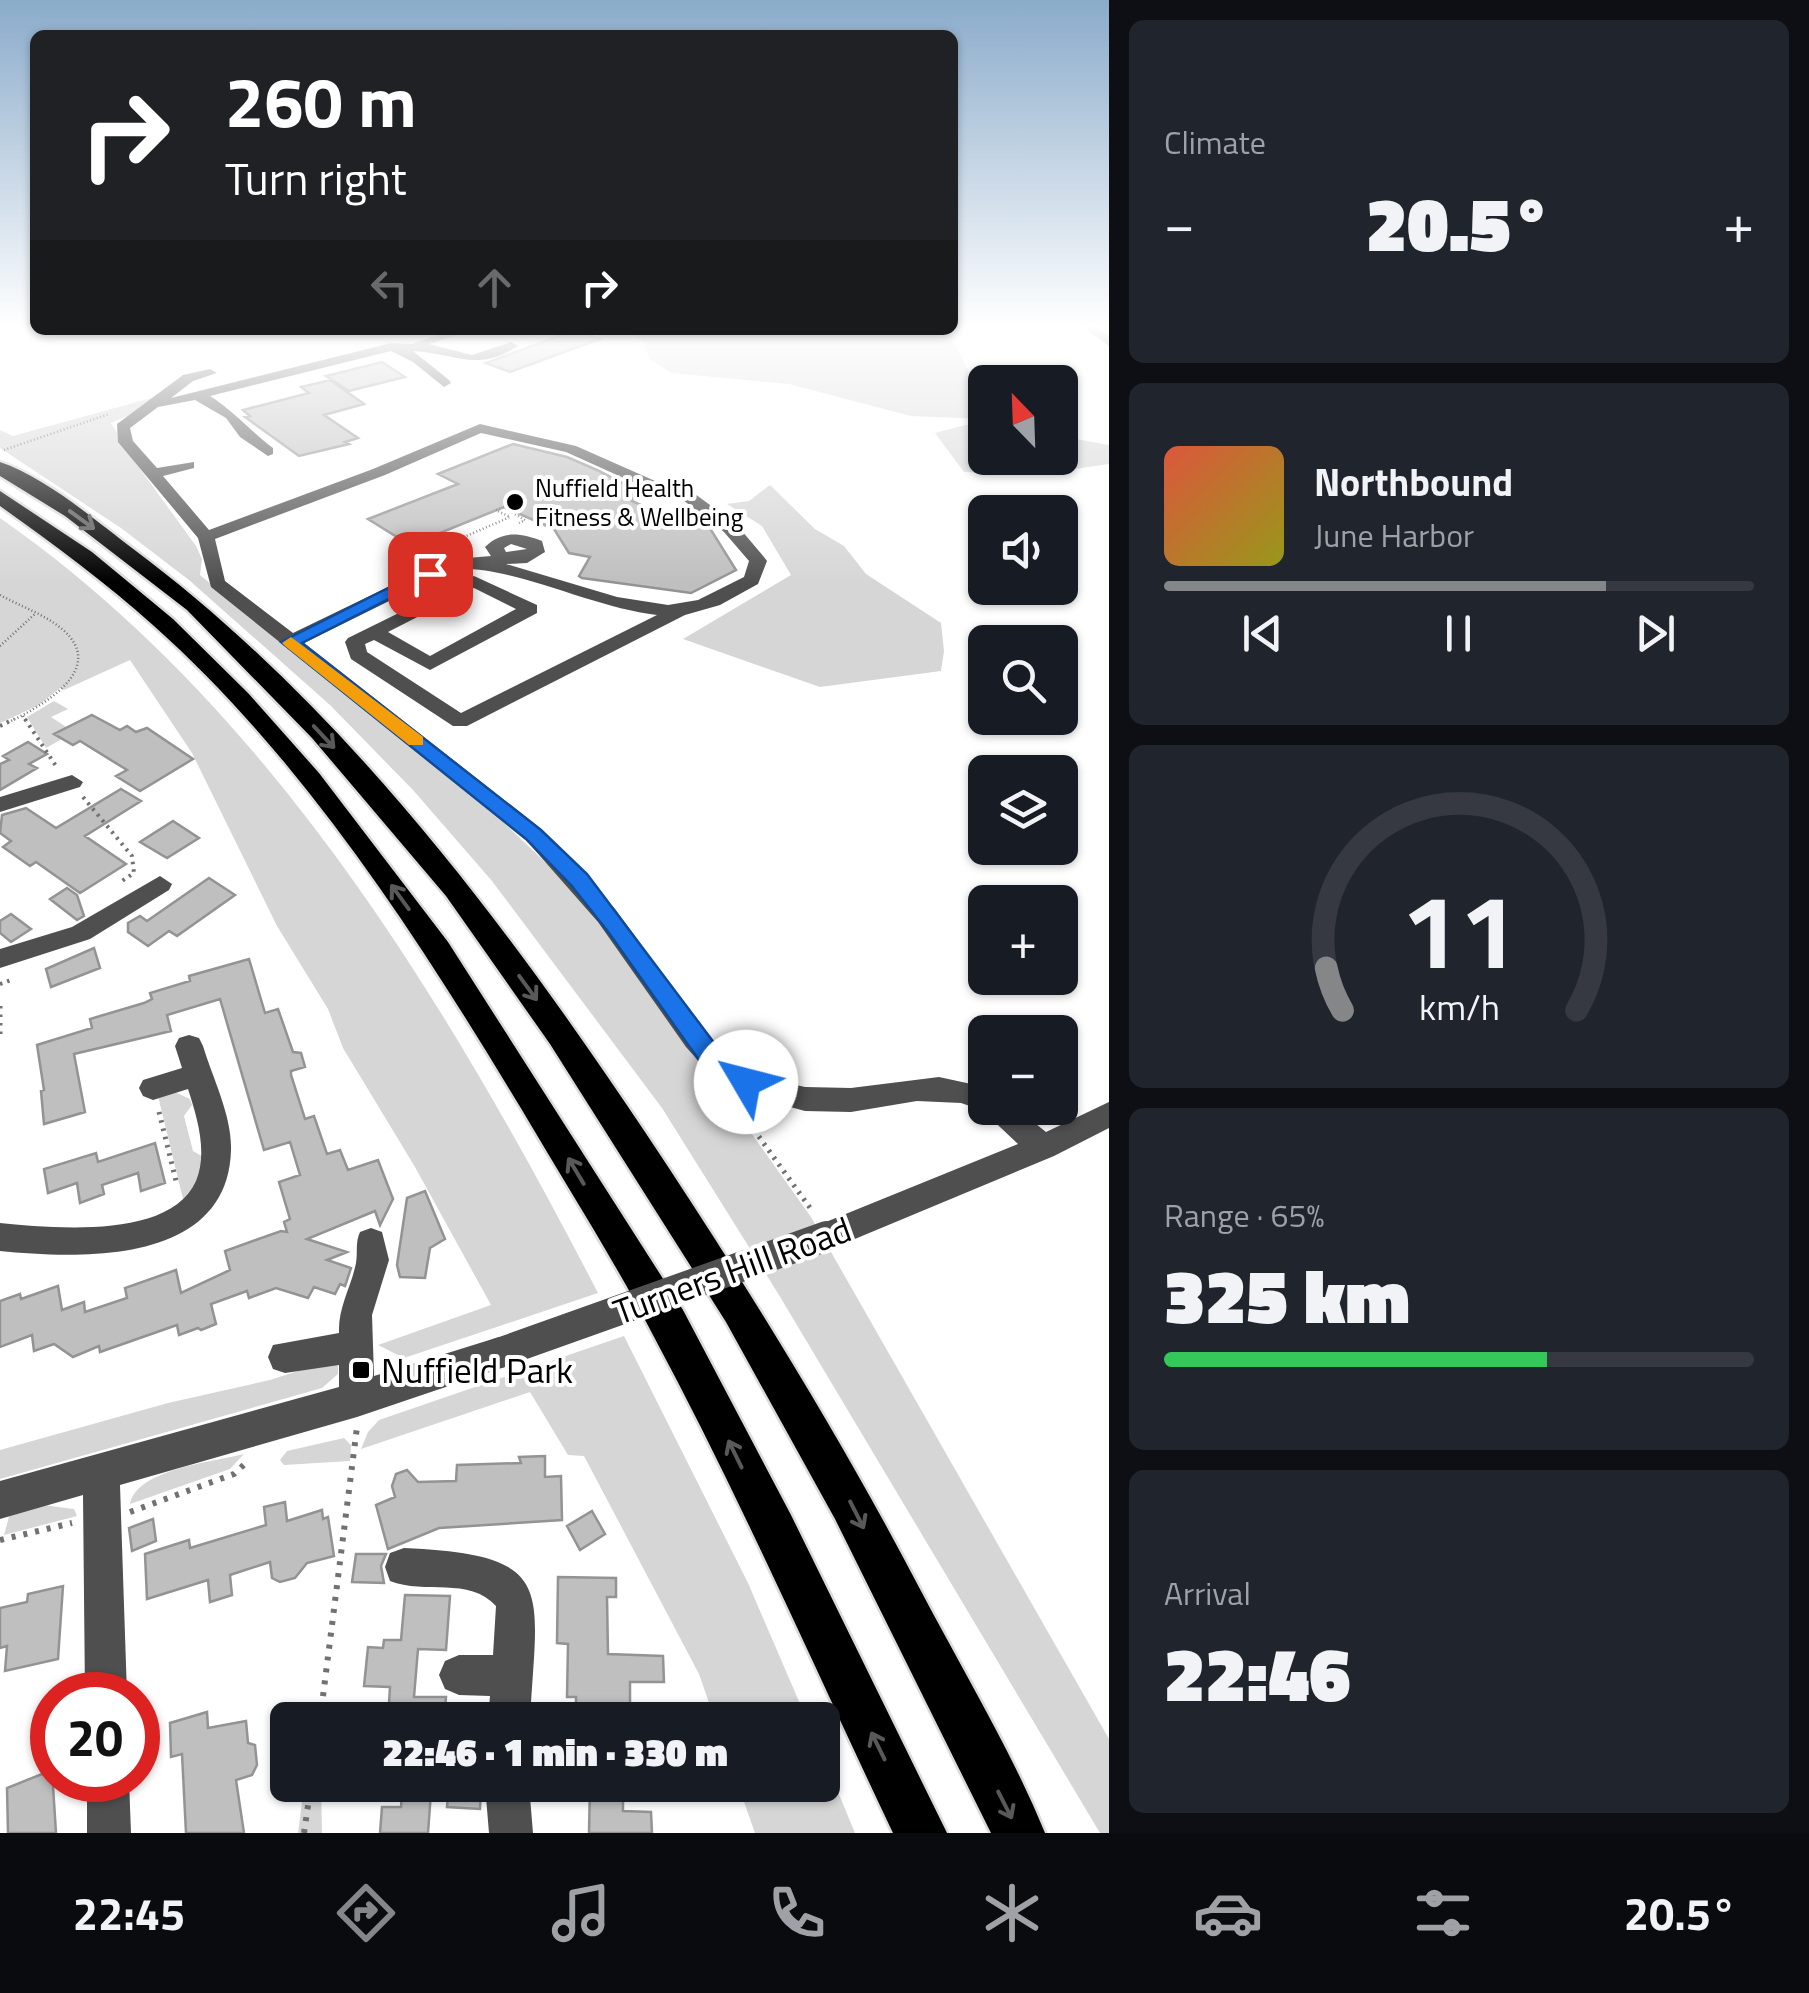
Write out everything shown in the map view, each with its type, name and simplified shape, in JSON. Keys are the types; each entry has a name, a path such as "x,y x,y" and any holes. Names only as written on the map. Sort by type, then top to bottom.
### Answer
{"highway":[{"path":"2,459 195,605 321,733 456,889 562,1035 740,1308 850,1503 1019,1833"},
{"path":"0,497 149,609 280,744 364,847 467,988 683,1349 921,1833"}],"street":[{"path":"142,412 122,427 126,442 206,537 217,582 545,846 617,927 715,1063 746,1082 808,1100 839,1100 927,1087 968,1092"},
{"path":"226,412 245,434 268,451"},
{"path":"206,537 379,472 480,428 571,449 689,498 730,528 758,561 758,570 752,580 738,588 682,610 460,722 358,655 355,642 474,581 498,558"},
{"path":"153,474 188,466"},
{"path":"290,642 450,564 498,558 552,586 682,610"},
{"path":"450,564 498,558"},
{"path":"374,632 430,664 530,609 474,581"},
{"path":"0,805 72,782"},
{"path":"6,970 81,933 142,886"},
{"path":"0,1237 97,1243 162,1228 184,1215 205,1193 214,1172 216,1152 193,1060 154,1088"},
{"name":"Turners Hill Road","path":"0,1500 101,1472 349,1415 499,1353 827,1236 1043,1146 1109,1114"},
{"path":"1017,1125 1043,1146"},
{"path":"349,1415 360,1290 373,1260 371,1242"},
{"path":"286,1356 353,1346"},
{"path":"101,1472 105,1672"},
{"path":"404,1567 488,1574 502,1579 512,1590 516,1605 509,1702"},
{"path":"459,1676 510,1676"},
{"path":"108,1802 109,1833"},
{"path":"508,1802 511,1833"}],"path":[{"path":"2,459 98,417 128,412"},
{"path":"409,561 510,517 496,510 501,508"},
{"path":"525,520 534,525"},
{"path":"0,595 68,634 78,661 75,674 61,691 0,726"},
{"path":"0,646 36,613"},
{"path":"23,716 58,770 132,856 134,873 142,886"},
{"path":"0,1006 0,1036"},
{"path":"715,1063 718,1081 827,1236"},
{"path":"154,1088 184,1215"},
{"path":"322,1702 357,1425 349,1415"},
{"path":"0,1540 133,1512 234,1474 256,1454"},
{"path":"304,1833 309,1802"}],"shaded area":[{"path":"102,412 139,412 111,423 196,546 202,559 200,575 505,824 569,885 602,924 811,1217 1109,1739 1109,1833 1100,1833 779,1295 662,1108 492,881 413,790 330,705 189,580 121,528 0,448 0,430 13,436"},
{"path":"894,412 968,412 968,418 911,416"},
{"path":"968,425 968,472 964,472 935,433"},
{"path":"1078,439 1109,445 1109,464 1078,468"},
{"path":"770,485 815,529 844,546 866,574 941,623 941,671 820,687 683,639 791,575 762,526 727,504 749,501"},
{"path":"0,518 97,594 187,678 269,771 345,869 415,971 480,1077 598,1293 404,1358 378,1345 491,1305 415,1167 343,1048 328,1009 277,926 192,753 130,660 64,690 60,688 39,705 0,723"},
{"path":"54,701 68,709 51,717 74,732 46,748 27,717"},
{"path":"175,1092 190,1099 192,1105 184,1116 193,1151 205,1158 201,1179 183,1199 158,1096"},
{"path":"624,1336 748,1583 799,1702 709,1702 699,1674 584,1456 568,1455 530,1392 361,1449 368,1432 379,1420"},
{"path":"338,1358 338,1374 322,1388 0,1479 0,1450 168,1403 270,1380"},
{"path":"344,1438 351,1445 350,1461 284,1465 280,1460 287,1451"},
{"path":"244,1454 230,1469 130,1504 136,1492 161,1475"},
{"path":"43,1505 74,1509 77,1516 4,1535 10,1513"},
{"path":"840,1797 855,1833 755,1833 744,1802 840,1802"},
{"path":"302,1802 321,1802 322,1833 298,1833"}],"building":[{"path":"245,412 337,412 324,415 358,438 345,442 349,444 299,456 245,417 250,416"},
{"path":"513,444 567,457 597,470 643,494 630,500 673,520 696,518 702,526 708,525 736,570 691,593 582,578 579,576 590,557 569,553 554,529 504,507 410,545 368,519 458,484 438,474"},
{"path":"92,715 120,730 127,726 136,732 147,728 193,759 140,791 116,776 127,770 80,741 73,745 54,734"},
{"path":"28,742 47,754 29,764 37,768 0,790 0,764 9,760 3,756"},
{"path":"121,789 141,801 85,836 126,864 80,893 36,862 30,866 3,847 11,841 0,833 2,815 26,808 56,828"},
{"path":"173,821 199,838 167,858 140,842"},
{"path":"209,878 235,895 177,936 169,931 148,946 128,932 128,923 140,916 147,921"},
{"path":"67,888 77,895 84,916 77,920 50,899"},
{"path":"11,914 31,929 11,942 0,933 0,921"},
{"path":"94,948 100,968 51,987 46,969"},
{"path":"249,959 265,1013 278,1009 293,1052 301,1053 305,1067 291,1071 291,1075 305,1119 314,1116 327,1154 340,1150 348,1170 378,1160 393,1199 380,1225 375,1211 307,1239 347,1252 327,1260 351,1268 345,1286 340,1284 335,1294 314,1287 308,1298 276,1288 249,1298 247,1291 211,1304 216,1324 201,1330 179,1335 177,1325 100,1352 99,1346 73,1357 54,1344 34,1351 32,1335 0,1347 0,1301 20,1294 21,1299 58,1286 62,1310 84,1302 85,1312 127,1298 125,1288 176,1270 181,1293 230,1270 225,1251 287,1232 284,1222 290,1219 279,1182 300,1175 290,1142 264,1150 220,999 167,1015 171,1031 74,1054 85,1112 44,1124 44,1090 37,1045 92,1028 90,1019 144,1003 152,999 150,993 190,981 189,976"},
{"path":"155,1143 165,1183 141,1191 138,1173 102,1185 104,1194 80,1203 77,1183 48,1193 44,1169 96,1153 98,1162"},
{"path":"425,1191 445,1239 430,1248 425,1278 400,1277 397,1265 407,1198"},
{"path":"545,1456 545,1477 561,1476 562,1520 439,1528 388,1549 376,1505 395,1497 392,1486 396,1474 407,1470 418,1482 456,1481 457,1465 521,1463 519,1457"},
{"path":"285,1502 287,1521 322,1510 323,1519 328,1517 334,1556 307,1563 295,1578 280,1582 272,1578 270,1562 230,1575 232,1595 210,1602 208,1580 147,1599 145,1554 189,1540 190,1548 266,1525 264,1507"},
{"path":"592,1511 605,1534 580,1550 567,1526"},
{"path":"153,1519 156,1541 132,1551 129,1528"},
{"path":"356,1554 386,1554 381,1566 384,1583 352,1582"},
{"path":"558,1577 616,1578 616,1597 607,1597 608,1654 663,1656 664,1682 630,1682 630,1702 576,1702 576,1697 567,1697 568,1644 557,1643"},
{"path":"63,1586 58,1659 5,1671 7,1646 0,1648 0,1608 27,1602 28,1594"},
{"path":"405,1595 450,1596 446,1650 418,1649 414,1697 446,1697 446,1702 389,1702 390,1687 364,1686 368,1647 383,1648 384,1640 401,1640"},
{"path":"207,1712 208,1728 246,1721 248,1743 255,1745 257,1765 252,1775 236,1780 244,1833 186,1833 182,1754 171,1757 170,1723"},
{"path":"30,1779 30,1802 54,1802 56,1833 8,1833 7,1788"},
{"path":"401,1802 430,1802 428,1833 380,1833 382,1807 401,1807"},
{"path":"447,1802 480,1802 480,1809 447,1807"},
{"path":"590,1802 623,1802 623,1811 651,1812 652,1833 589,1833"}],"slow traffic":[{"path":"291,643 416,741"}],"place":[{"name":"Nuffield Health Fitness & Wellbeing","path":"515,502"},
{"name":"Nuffield Park","path":"361,1370"}],"route":[{"path":"430,574 290,642 533,834 579,880 617,927 715,1063 746,1082"}]}
